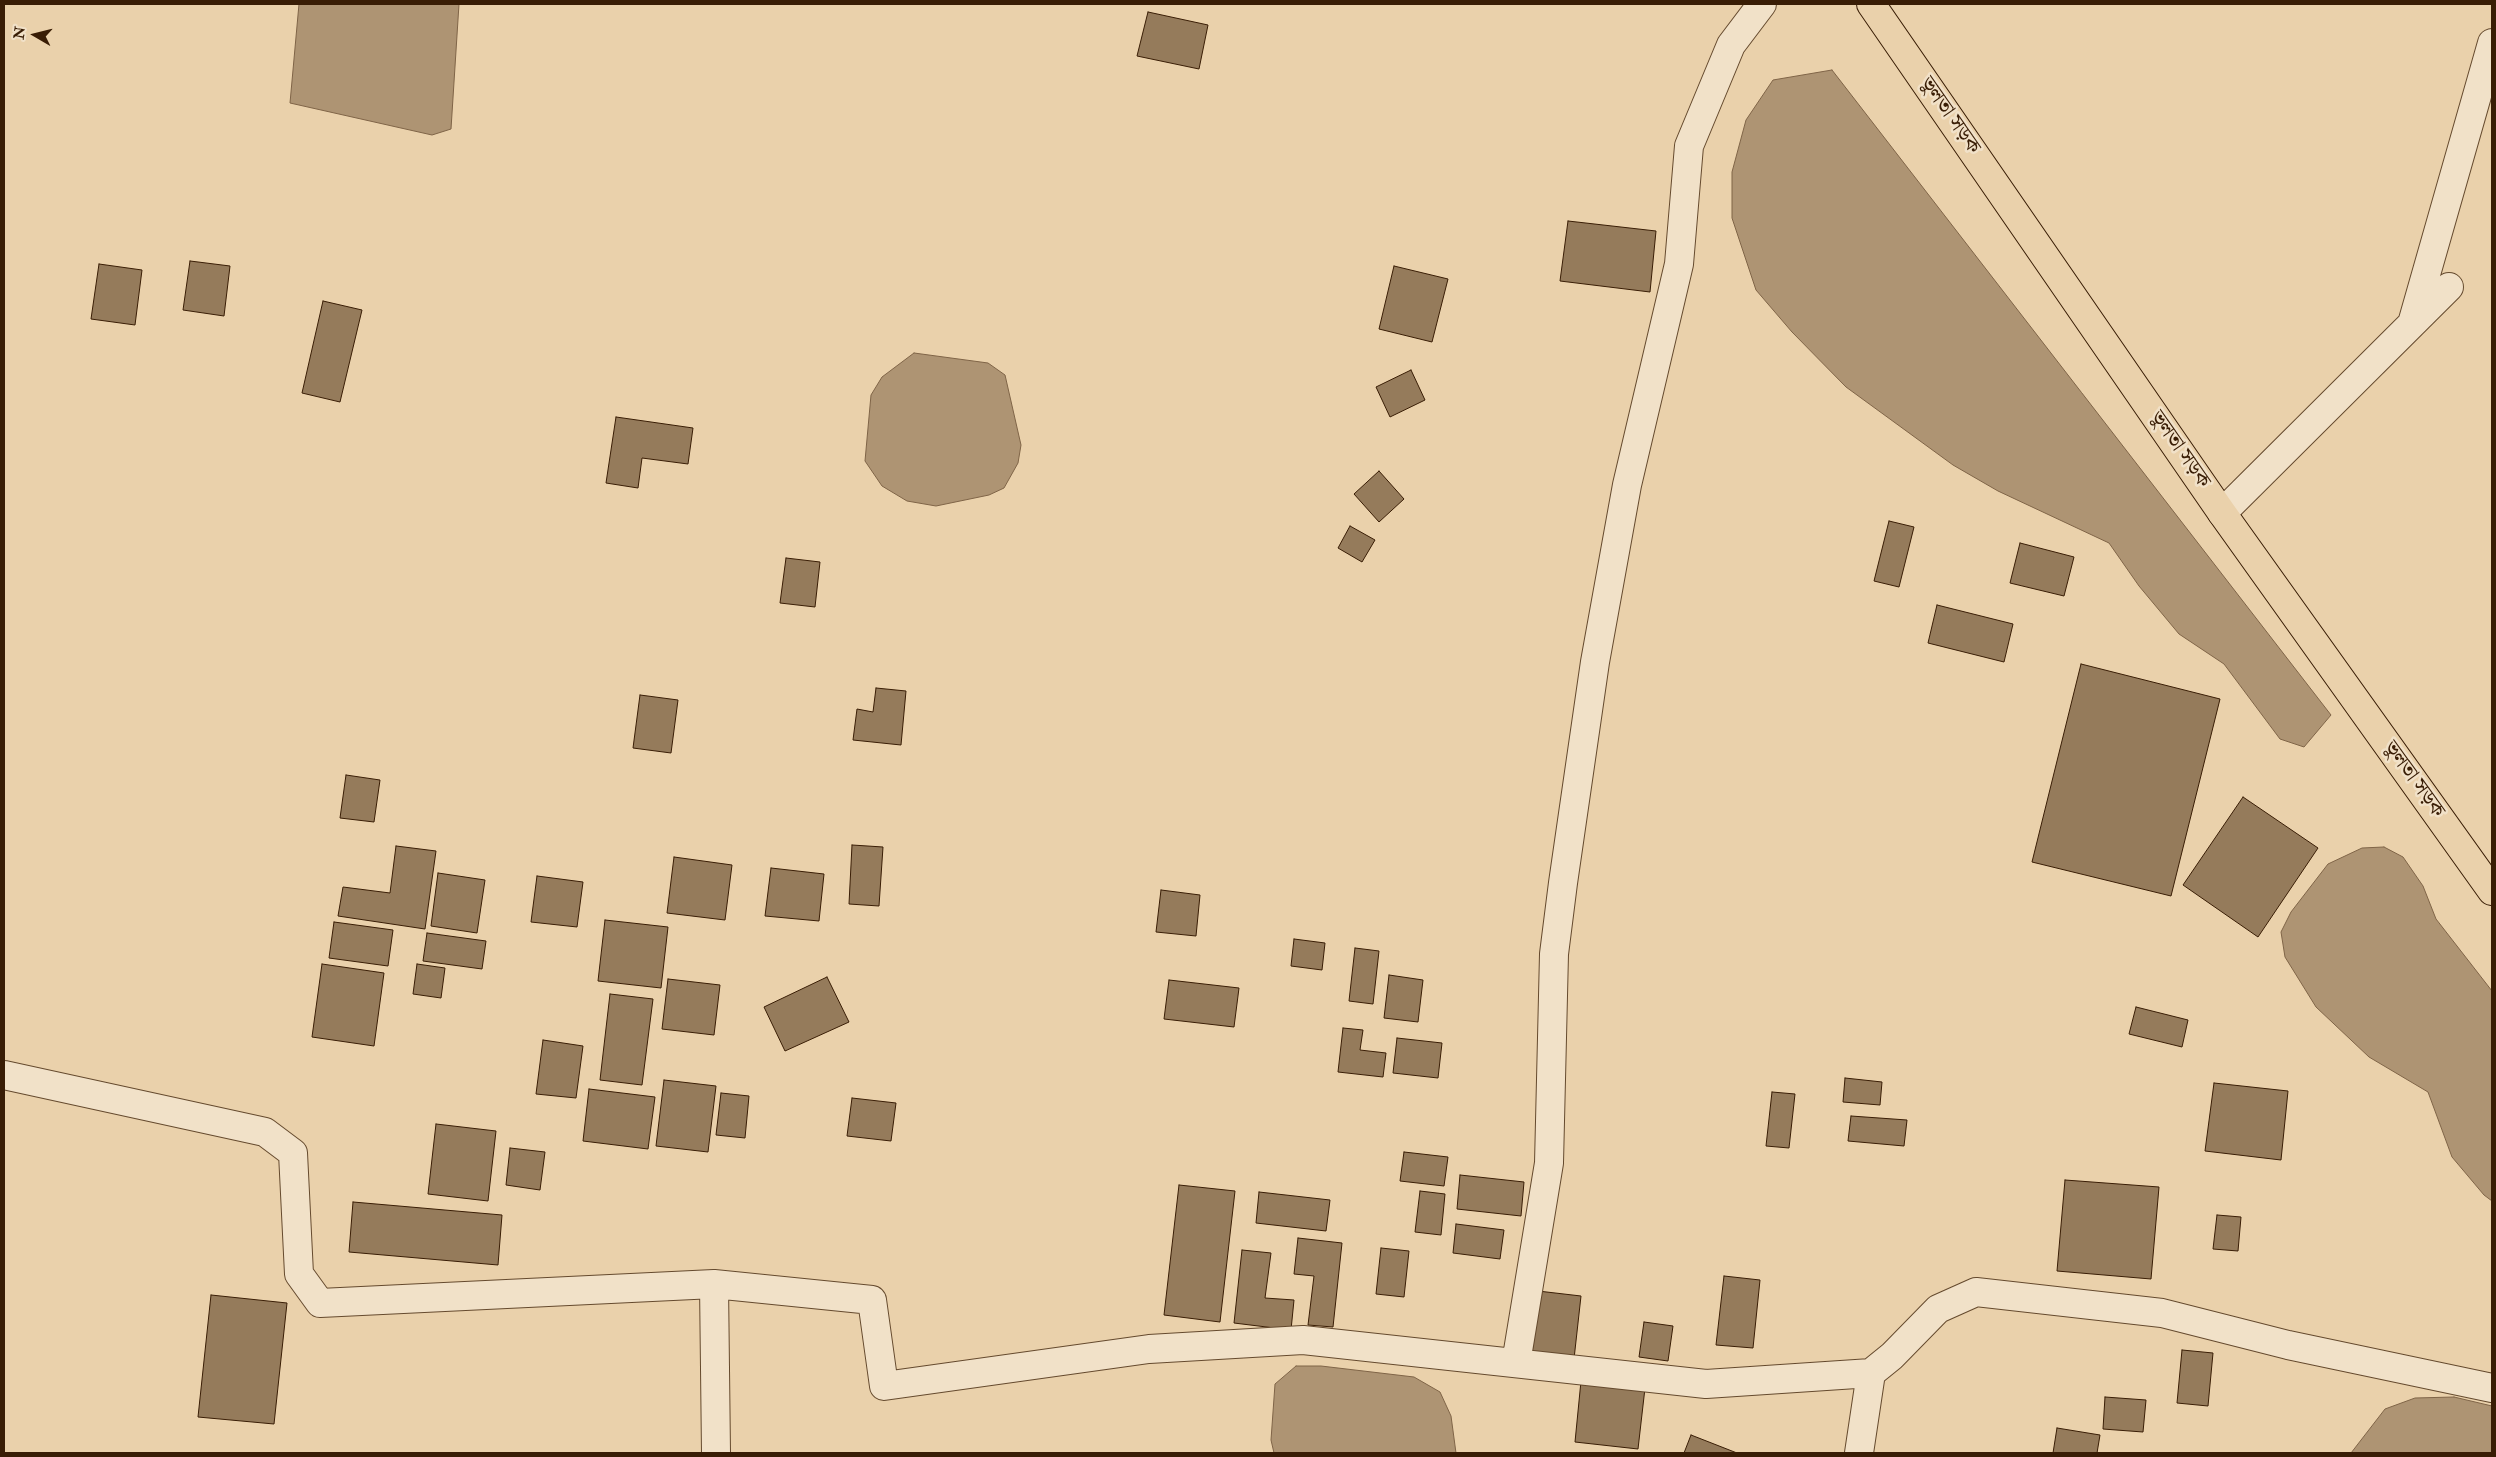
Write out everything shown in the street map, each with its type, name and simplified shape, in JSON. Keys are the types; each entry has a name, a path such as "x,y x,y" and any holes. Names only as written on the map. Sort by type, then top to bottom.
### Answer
{"highway":[{"name":"ভুলতা সড়ক","path":"1872,4 2222,513 2492,891"}],"street":[{"path":"1516,1363 1549,1163 1554,954 1595,662 1625,494 1679,264 1689,146 1731,45 1762,4"},
{"path":"2412,324 2492,43"},
{"path":"2222,513 2449,287"},
{"path":"4,1075 265,1132 293,1153 299,1274 320,1302 714,1284 872,1300 884,1386 1149,1349 1303,1340 1706,1384 1870,1374 1892,1356 1938,1309 1976,1292 2162,1313 2288,1345 2492,1388"},
{"path":"714,1284 716,1453"},
{"path":"1859,1453 1870,1374"}],"shaded area":[{"path":"299,4 459,4 451,129 432,135 290,103"},
{"path":"1832,70 2331,715 2304,747 2280,739 2224,664 2179,634 2139,586 2109,543 1998,491 1953,465 1846,387 1792,332 1756,290 1732,218 1732,172 1746,120 1773,80"},
{"path":"914,353 988,363 1005,375 1021,445 1018,463 1004,488 989,495 936,506 907,501 882,486 865,461 871,395 882,377"},
{"path":"2384,847 2403,857 2423,886 2436,919 2492,991 2492,1201 2484,1195 2452,1157 2428,1092 2369,1057 2316,1007 2285,957 2281,932 2291,912 2328,864 2362,848"},
{"path":"1296,1366 1321,1366 1414,1377 1440,1392 1451,1416 1456,1453 1274,1453 1271,1440 1275,1384"},
{"path":"2454,1397 2492,1406 2492,1453 2351,1453 2385,1409 2415,1398"}],"building":[{"path":"1148,12 1208,25 1199,69 1137,56"},
{"path":"1568,221 1656,231 1650,292 1560,281"},
{"path":"190,261 230,266 224,316 183,310"},
{"path":"99,264 142,270 135,325 91,319"},
{"path":"1394,266 1448,279 1432,342 1379,329"},
{"path":"323,301 362,310 340,402 302,393"},
{"path":"1411,370 1425,400 1390,417 1376,387"},
{"path":"616,417 693,428 688,464 642,458 638,488 606,483"},
{"path":"1379,471 1404,499 1379,522 1354,494"},
{"path":"1889,521 1914,527 1899,587 1874,581"},
{"path":"1350,526 1375,540 1362,562 1338,548"},
{"path":"2020,543 2074,557 2064,596 2010,583"},
{"path":"786,558 820,562 815,607 780,603"},
{"path":"1937,605 2013,624 2004,662 1928,643"},
{"path":"2081,664 2220,699 2171,896 2032,862"},
{"path":"876,688 906,691 901,745 853,740 857,709 873,712"},
{"path":"640,695 678,700 671,753 633,748"},
{"path":"346,775 380,780 374,822 340,818"},
{"path":"2243,797 2318,848 2258,937 2183,885"},
{"path":"852,845 883,847 879,906 849,904"},
{"path":"396,846 436,851 425,929 338,916 343,887 390,893"},
{"path":"674,857 732,865 725,920 667,913"},
{"path":"771,868 824,874 819,921 765,916"},
{"path":"438,873 485,880 477,933 431,926"},
{"path":"537,876 583,882 577,927 531,922"},
{"path":"1161,890 1200,895 1196,936 1156,932"},
{"path":"605,920 668,927 661,988 598,981"},
{"path":"334,922 393,930 388,966 329,958"},
{"path":"427,933 486,941 482,969 423,961"},
{"path":"1294,939 1325,943 1322,970 1291,966"},
{"path":"1355,948 1379,951 1373,1004 1349,1001"},
{"path":"322,964 384,973 374,1046 312,1037"},
{"path":"417,964 445,968 441,998 413,994"},
{"path":"1389,975 1423,980 1418,1022 1384,1018"},
{"path":"827,977 849,1022 785,1051 764,1007"},
{"path":"668,979 720,985 714,1035 662,1029"},
{"path":"1169,980 1239,988 1234,1027 1164,1019"},
{"path":"610,994 653,999 642,1085 600,1080"},
{"path":"2136,1007 2188,1020 2182,1047 2129,1034"},
{"path":"1343,1028 1363,1030 1360,1050 1386,1053 1383,1077 1338,1072"},
{"path":"1397,1038 1442,1043 1438,1078 1393,1073"},
{"path":"543,1040 583,1046 576,1098 536,1094"},
{"path":"1845,1078 1882,1082 1880,1105 1843,1102"},
{"path":"664,1080 716,1086 708,1152 656,1146"},
{"path":"2214,1083 2288,1091 2281,1160 2205,1151"},
{"path":"589,1089 655,1097 648,1149 583,1141"},
{"path":"1772,1092 1795,1094 1789,1148 1766,1146"},
{"path":"721,1093 749,1096 745,1138 716,1135"},
{"path":"852,1098 896,1103 891,1141 847,1136"},
{"path":"1851,1116 1907,1120 1904,1146 1848,1141"},
{"path":"436,1124 496,1131 488,1201 428,1194"},
{"path":"510,1148 545,1152 540,1190 506,1185"},
{"path":"1404,1152 1448,1157 1444,1186 1400,1181"},
{"path":"1460,1175 1524,1182 1521,1216 1457,1209"},
{"path":"2065,1180 2159,1187 2151,1279 2057,1271"},
{"path":"1179,1185 1235,1191 1220,1322 1164,1315"},
{"path":"1420,1191 1445,1194 1441,1235 1415,1232"},
{"path":"1259,1192 1330,1200 1326,1231 1256,1223"},
{"path":"353,1202 502,1215 498,1265 349,1252"},
{"path":"2217,1215 2241,1217 2238,1251 2213,1249"},
{"path":"1456,1224 1504,1230 1500,1259 1453,1253"},
{"path":"1298,1238 1342,1243 1333,1327 1308,1325 1314,1276 1294,1274"},
{"path":"1381,1248 1409,1251 1404,1297 1376,1294"},
{"path":"1242,1250 1271,1253 1265,1298 1294,1300 1291,1330 1234,1323"},
{"path":"1724,1276 1760,1280 1753,1348 1716,1345"},
{"path":"1538,1291 1581,1296 1574,1359 1532,1354"},
{"path":"211,1295 287,1303 274,1424 198,1417"},
{"path":"1644,1322 1673,1326 1668,1361 1639,1357"},
{"path":"2182,1350 2213,1353 2208,1406 2177,1403"},
{"path":"1581,1381 1645,1388 1638,1449 1575,1442"},
{"path":"2105,1397 2146,1400 2143,1432 2103,1429"},
{"path":"2057,1428 2100,1435 2097,1453 2053,1453"},
{"path":"1691,1435 1737,1453 1684,1453"}]}
